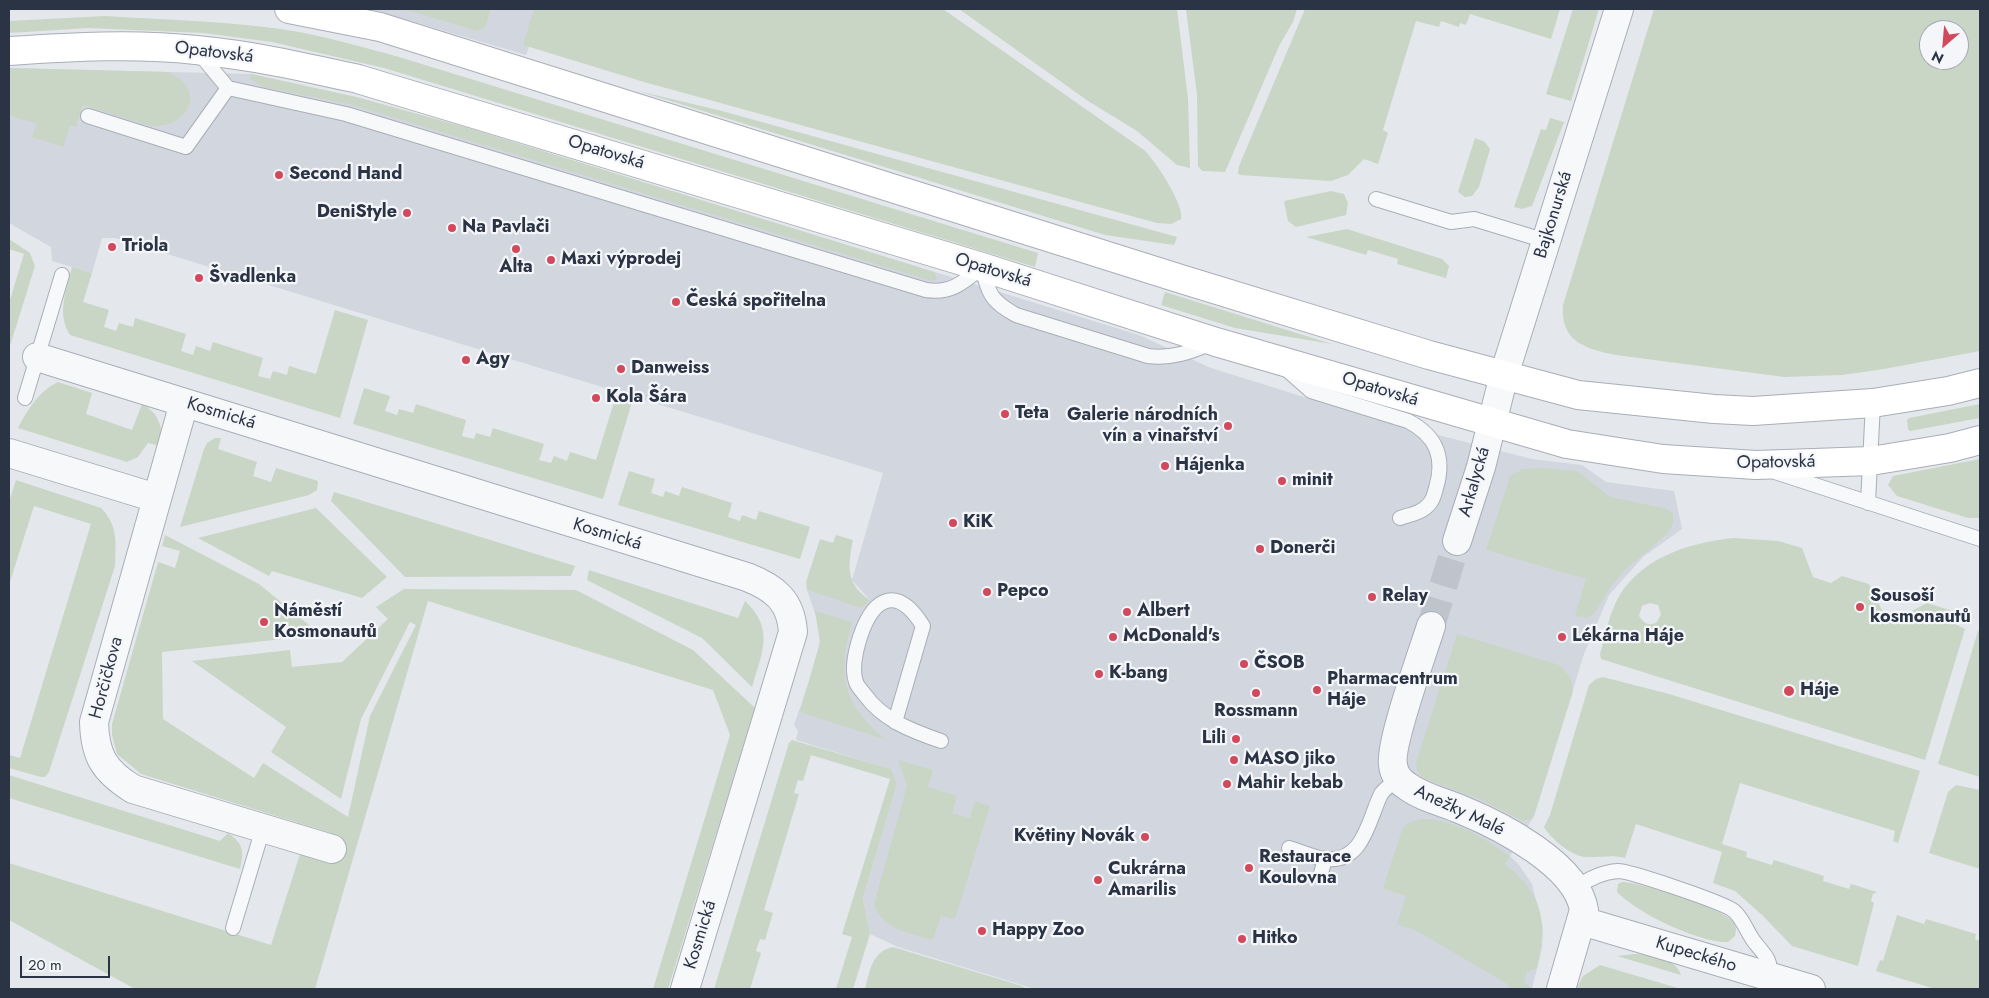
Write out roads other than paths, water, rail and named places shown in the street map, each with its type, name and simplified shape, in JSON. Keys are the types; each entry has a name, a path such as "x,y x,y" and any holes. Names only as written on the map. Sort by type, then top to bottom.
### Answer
{"main road":[{"path":"289,9 380,27 1181,280 1429,355 1594,397 1714,410 1796,410 1873,403 1948,391 1980,383"},
{"name":"Opatovská","path":"9,51 138,46 196,49 288,63 358,79 982,267 1216,342 1567,444 1663,459 1756,466 1871,461 1950,448 1980,440"}],"street":[{"name":"Bajkonurská","path":"1491,422 1619,9"},
{"name":"Kosmická","path":"37,357 747,577 763,583 778,595 792,615 793,632 685,989"},
{"name":"Horčičkova","path":"184,403 94,722 95,742 103,764 120,781 133,789 332,849"},
{"name":"Arkalycká","path":"1457,541 1481,467 1491,422"},
{"path":"9,453 156,498"},
{"name":"Anežky Malé","path":"1431,626 1393,751 1393,765 1399,779 1407,786 1423,795 1479,817 1504,830 1555,866 1576,888 1582,900 1584,910 1561,989"},
{"name":"Kupeckého","path":"1582,921 1811,989"}],"lane":[{"path":"196,49 228,88 346,114 926,290 937,292 961,285 982,267 988,293 997,304 1016,315 1148,356 1164,358 1184,355 1216,342"},
{"path":"88,116 186,146 228,88"},
{"path":"1376,199 1451,222 1474,220 1546,241"},
{"path":"25,398 62,275"},
{"path":"1277,360 1310,391 1408,421 1420,428 1431,440 1441,464 1433,500 1426,508 1400,518"},
{"path":"1868,503 1873,403"},
{"path":"1756,466 1980,538"},
{"path":"894,722 923,626 913,610 895,601 881,604 869,614 855,654 856,682 872,705 894,722 941,741"},
{"path":"1289,848 1325,859 1338,858 1358,844 1367,834 1382,792 1399,779"},
{"path":"233,928 263,828"},
{"path":"1320,877 1325,859"},
{"path":"1576,888 1597,875 1619,871 1724,904 1742,920 1753,941 1766,955 1770,962 1769,976"}],"tunnel":[{"path":"1431,626 1457,541"}],"place":[{"name":"Second Hand","path":"279,175"},
{"name":"DeniStyle","path":"407,213"},
{"name":"Na Pavlači","path":"452,228"},
{"name":"Triola","path":"112,247"},
{"name":"Alta","path":"516,249"},
{"name":"Maxi výprodej","path":"551,260"},
{"name":"Švadlenka","path":"199,278"},
{"name":"Česká spořitelna","path":"676,302"},
{"name":"Agy","path":"466,360"},
{"name":"Danweiss","path":"621,369"},
{"name":"Kola Šára","path":"596,398"},
{"name":"Teta","path":"1005,414"},
{"name":"Galerie národních vín a vinařství","path":"1228,426"},
{"name":"Hájenka","path":"1165,466"},
{"name":"minit","path":"1282,481"},
{"name":"KiK","path":"953,523"},
{"name":"Donerči","path":"1260,549"},
{"name":"Pepco","path":"987,592"},
{"name":"Relay","path":"1372,597"},
{"name":"Sousoší kosmonautů","path":"1860,607"},
{"name":"Albert","path":"1127,612"},
{"name":"Náměstí Kosmonautů","path":"264,622"},
{"name":"McDonald's","path":"1113,637"},
{"name":"Lékárna Háje","path":"1562,637"},
{"name":"ČSOB","path":"1244,664"},
{"name":"K-bang","path":"1099,674"},
{"name":"Pharmacentrum Háje","path":"1317,690"},
{"name":"Háje","path":"1789,691"},
{"name":"Rossmann","path":"1256,693"},
{"name":"Lili","path":"1236,739"},
{"name":"MASO jiko","path":"1234,760"},
{"name":"Mahir kebab","path":"1227,784"},
{"name":"Květiny Novák","path":"1145,837"},
{"name":"Restaurace Koulovna","path":"1249,868"},
{"name":"Cukrárna Amarilis","path":"1098,880"},
{"name":"Happy Zoo","path":"982,931"},
{"name":"Hitko","path":"1242,939"}]}
